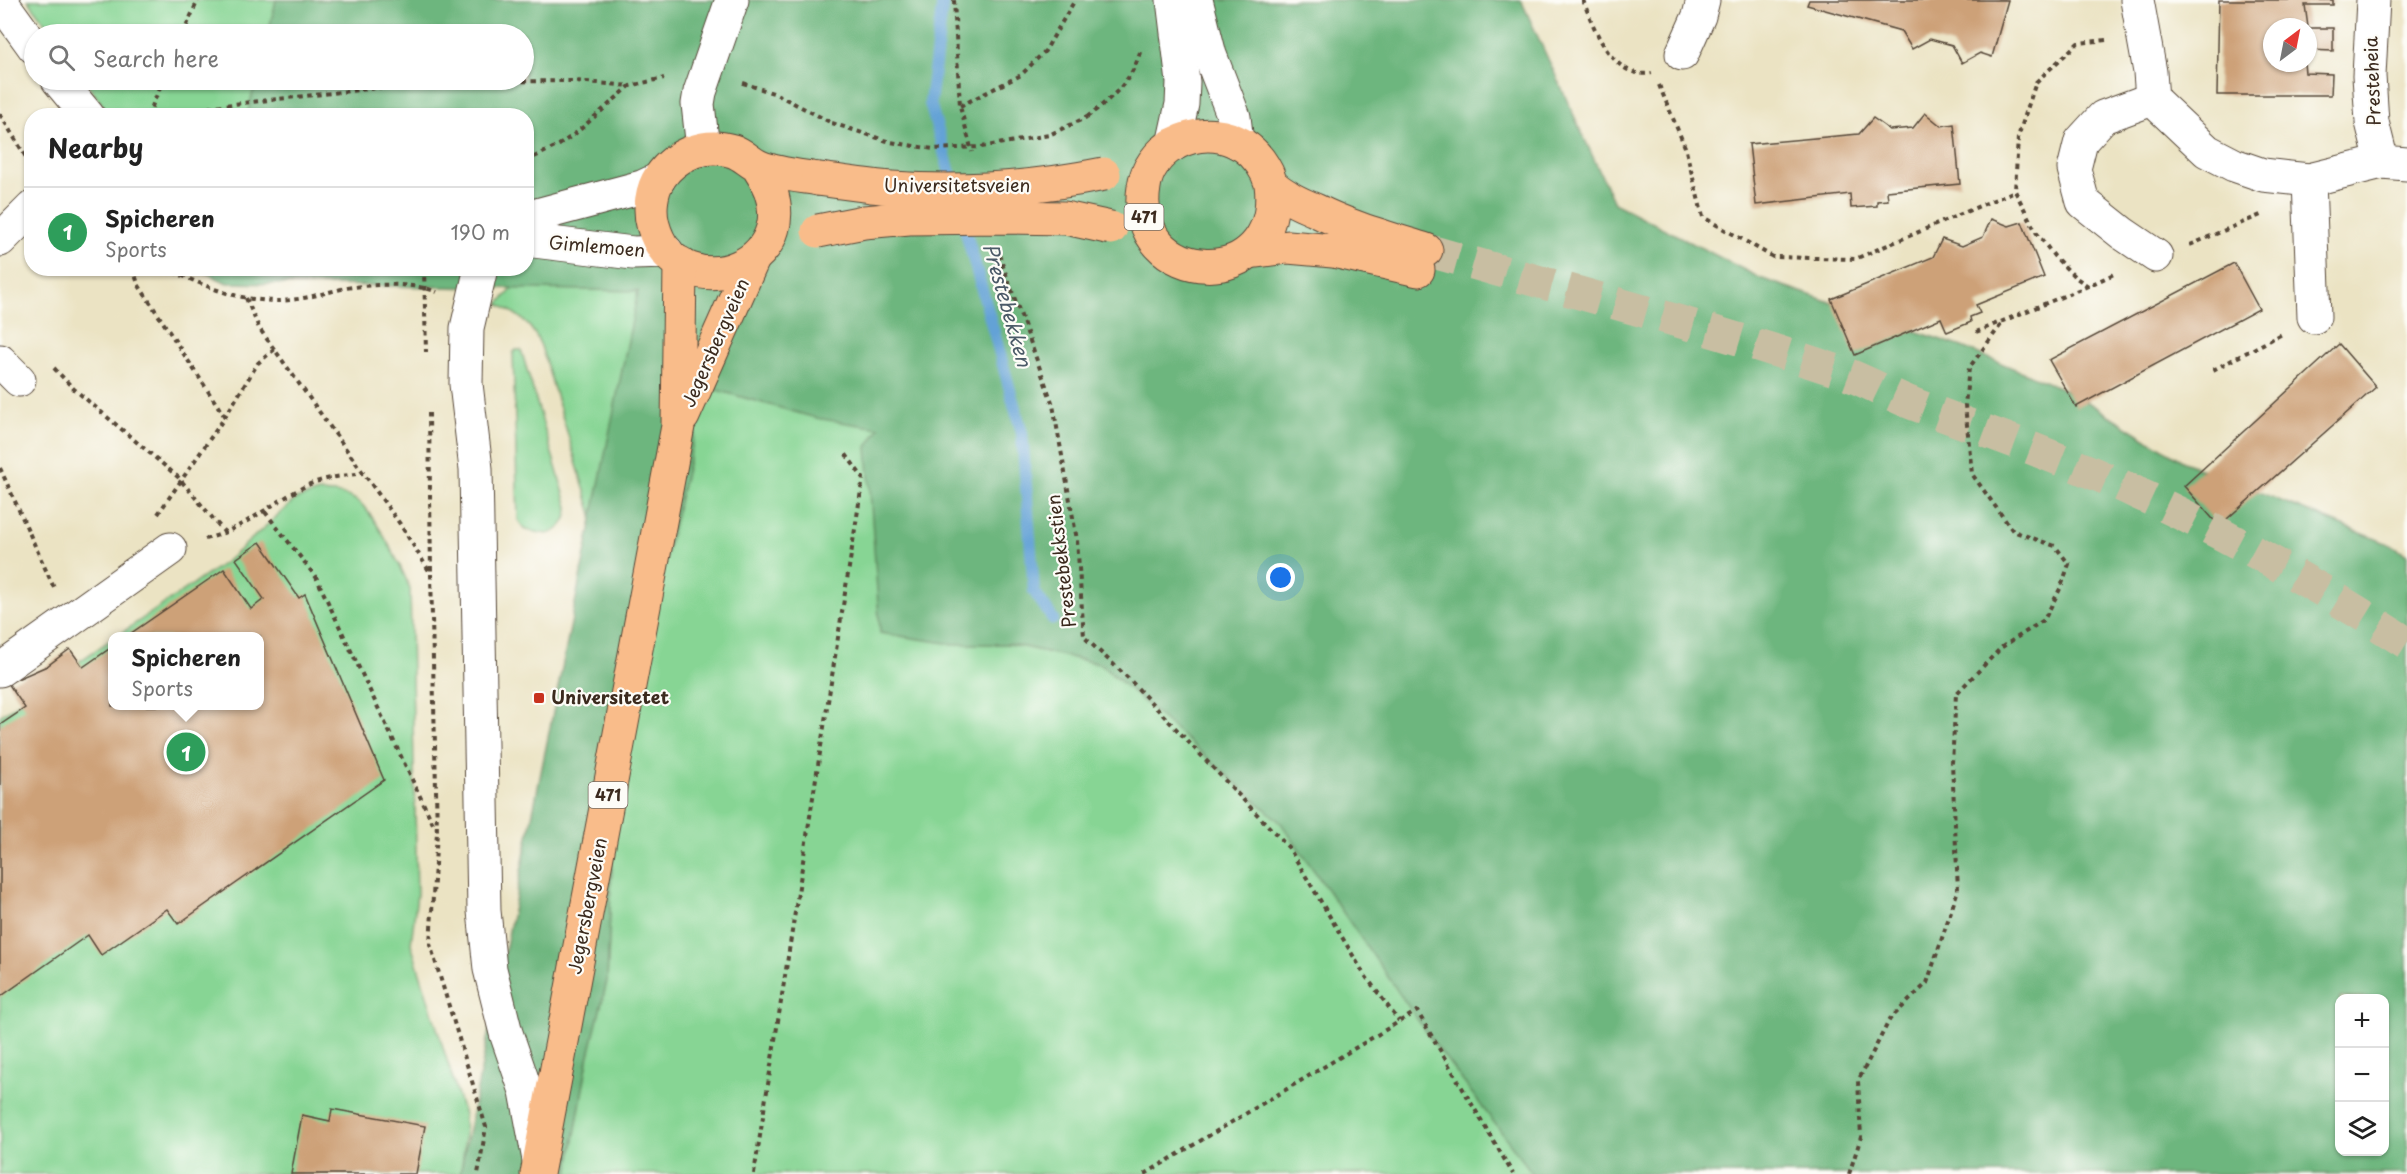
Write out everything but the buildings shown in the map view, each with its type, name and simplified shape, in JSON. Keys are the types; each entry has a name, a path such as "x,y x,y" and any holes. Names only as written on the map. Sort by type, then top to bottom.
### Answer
{"main road":[{"name":"471","path":"1204,135 1221,136 1237,142 1258,159 1271,184 1273,202 1270,221 1262,237 1249,252 1234,261 1217,266 1199,266 1182,261 1167,252 1154,239 1145,220 1142,200 1145,179 1164,153 1188,138 1204,135"},
{"name":"471","path":"718,148 747,157 758,167 770,183 776,202 775,222 761,250 732,270 709,273 673,258 656,236 651,217 652,197 659,179 670,164 686,154 718,148"},
{"name":"Universitetsveien","path":"758,167 818,179 893,188 951,189 1033,186 1104,174 1164,153"},
{"name":"471","path":"1249,252 1288,247 1422,260 1289,198 1271,184"},
{"name":"Universitetsveien","path":"761,250 818,231 864,222 909,218 1065,218 1154,239"},
{"name":"Jegersbergveien","path":"678,426 761,250"},
{"name":"Jegersbergveien","path":"538,1169 678,426 673,258"}],"street":[{"path":"0,0 24,33"},
{"path":"703,149 698,104 704,75 732,0"},
{"path":"1164,153 1182,104 1183,82 1173,0"},
{"path":"1196,0 1210,55 1234,117 1237,142"},
{"path":"1682,54 1699,16 1703,0"},
{"path":"2137,0 2150,72 2152,99 2103,117 2081,141 2074,169 2083,202 2156,256"},
{"name":"Presteheia","path":"2152,99 2207,152 2263,175 2309,180 2394,163 2372,122 2370,87 2373,0"},
{"path":"66,90 81,108"},
{"name":"Gimlemoen","path":"534,216 642,187 659,179"},
{"path":"2309,180 2314,317"},
{"path":"0,240 24,216"},
{"name":"Gimlemoen","path":"534,241 673,258"},
{"path":"479,276 466,328 466,384 476,468 484,911 490,969 506,1033 526,1091 538,1169"},
{"path":"0,670 170,549"}],"path":[{"path":"187,24 198,0"},
{"path":"954,0 960,106 974,162"},
{"path":"960,106 1021,75 1045,51 1075,0"},
{"path":"1582,0 1594,29 1616,63 1641,75 1653,72 1685,147 1703,217 1773,257 1855,259 2015,191"},
{"path":"534,81 576,81 630,86 665,78 704,75 729,78 776,94 832,123 901,144 933,148 981,147 1049,135 1087,117 1121,88 1137,62 1142,44"},
{"path":"534,157 576,133 630,86"},
{"path":"151,108 159,90"},
{"path":"207,108 358,90"},
{"path":"0,114 24,154"},
{"name":"Prestebekkstien","path":"998,250 1053,405 1077,540 1084,637 1127,677 1289,848 1365,974 1399,1022"},
{"path":"136,276 138,284 225,417"},
{"path":"183,276 223,294 277,301 306,299 346,288 365,286 424,286"},
{"path":"424,276 427,364"},
{"path":"1976,332 2088,286"},
{"path":"246,298 259,328 400,524 431,574"},
{"path":"2213,370 2314,317"},
{"path":"1849,1174 1861,1137 1858,1081 1890,1019 1927,983 1958,890 1952,763 1956,694 2002,647 2044,621 2061,587 2069,564 2055,546 2013,531 1972,474 1965,405 1969,368 2003,322"},
{"path":"155,519 225,417 258,363 275,349"},
{"path":"51,365 74,389 181,480 226,534"},
{"path":"429,410 437,832 430,944 486,1127 478,1174"},
{"path":"754,1174 863,478 844,453"},
{"path":"0,468 69,621"},
{"path":"170,549 226,534 301,488 333,477 363,473"},
{"path":"265,512 315,577 437,832"},
{"path":"1145,1174 1417,1011 1514,1174"}],"green space":[{"path":"28,0 517,0 562,52 530,108 105,108 91,90 534,90 534,24 46,24"},
{"path":"276,0 1521,0 1614,203 1760,278 1962,347 2073,393 2184,462 2391,545 2407,555 2407,1174 1533,1174 1431,1039 1281,823 1101,664 1010,644 953,644 880,633 867,447 879,428 816,418 706,387 616,770 607,981 588,1059 568,1174 460,1174 638,291 227,283 212,276 534,276 534,108 249,108 253,90 534,90 534,24 270,24"},
{"path":"855,269 952,643 1010,644 1100,664 1117,679 1219,741 1406,975 1535,1174 568,1174 588,1059 607,981 616,770 705,387"},
{"path":"525,276 631,283 639,294 604,554 541,346 524,321 498,304"},
{"path":"521,350 522,353 568,507 567,517 562,525 547,534 525,530 518,520 513,353"},
{"path":"319,492 338,494 356,500 371,515 387,541 410,589 417,894 411,944 464,1115 465,1137 461,1174 0,1174 0,716 108,642 108,710 264,710 264,632 123,632 227,561 296,499"}],"waterway":[{"name":"Prestebekken","path":"943,0 930,103 954,187"},
{"name":"Prestebekken","path":"962,218 1022,433 1034,591 1053,619"}],"tunnel":[{"path":"1426,250 1686,323 1789,355 1851,376 1909,402 2029,447 2110,481 2207,527 2275,563 2407,643"}],"place":[{"name":"Universitetet","path":"539,698"},
{"name":"Spicheren","path":"186,752"}]}
